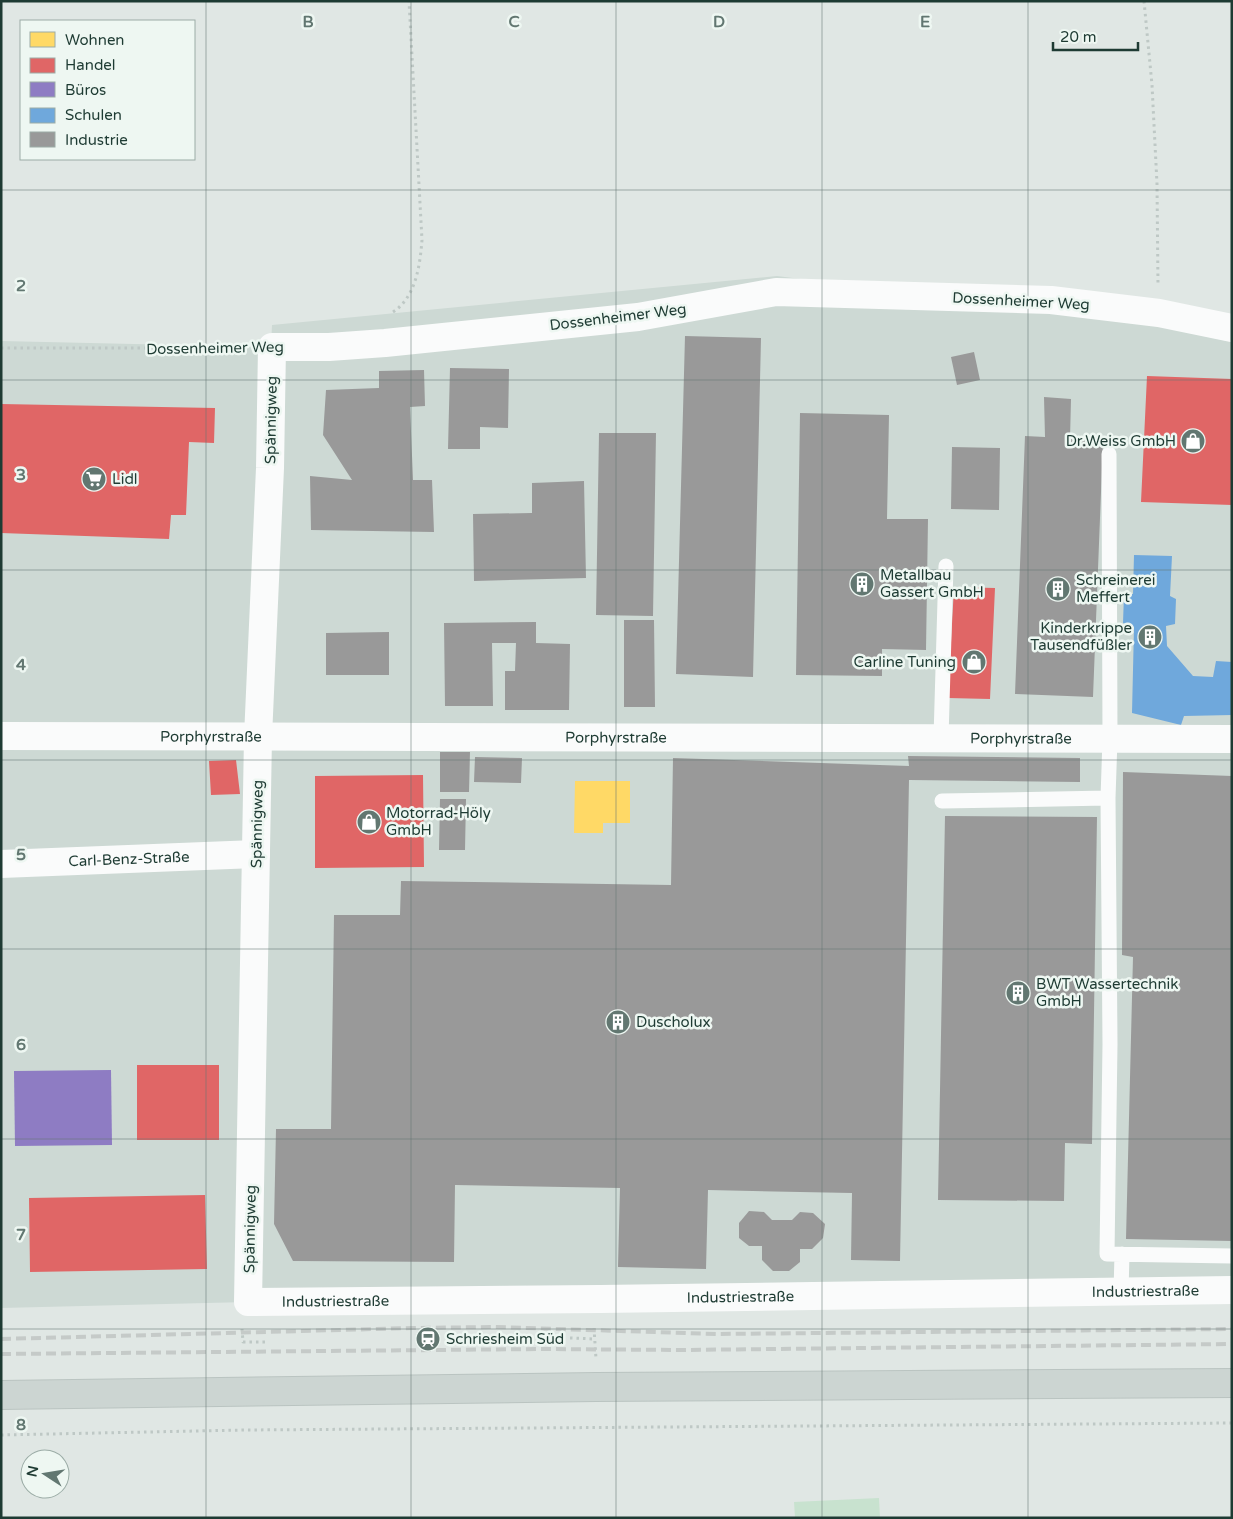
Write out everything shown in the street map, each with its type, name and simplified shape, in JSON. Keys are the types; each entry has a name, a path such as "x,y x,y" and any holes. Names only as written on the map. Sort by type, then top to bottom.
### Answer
{"main road":[{"path":"1,1395 606,1387 1232,1383"}],"street":[{"name":"Dossenheimer Weg","path":"272,347 385,343 638,317 776,292 1051,300 1159,313 1232,328"},
{"name":"Spännigweg","path":"245,1312 258,737 270,468 272,347"},
{"name":"Porphyrstraße","path":"1,736 1232,739"},
{"name":"Carl-Benz-Straße","path":"1,864 256,854"},
{"name":"Industriestraße","path":"245,1312 591,1299 1232,1290"}],"lane":[{"path":"1109,454 1110,739 1108,798 1110,1044 1107,1254 1232,1256"},
{"path":"941,738 946,566"},
{"path":"942,801 1108,798"},
{"path":"1121,1292 1122,1254"}],"path":[{"path":"392,313 398,309 408,296 419,269 422,240 409,1"},
{"path":"1144,1 1152,85 1157,184 1159,313"},
{"name":"Dossenheimer Weg","path":"1,348 272,347"},
{"path":"245,1312 244,1342 268,1342"},
{"path":"570,1338 595,1338"},
{"path":"1,1435 245,1430 1232,1423"}],"shaded area":[{"path":"777,276 1139,322 1232,342 1232,1285 1,1308 1,341 271,347 272,325"}],"green space":[{"path":"879,1498 880,1518 795,1518 794,1502"}],"building: Wohnen":[{"path":"575,781 630,781 630,823 603,823 603,833 574,833"}],"building: Handel":[{"path":"1147,376 1232,379 1232,505 1141,502"},
{"name":"Lidl","path":"1,404 215,408 214,443 189,442 186,515 171,515 169,539 1,533"},
{"path":"954,587 995,588 990,699 948,698"},
{"path":"236,760 240,794 211,795 209,761"},
{"name":"Motorrad-Höly GmbH","path":"423,775 424,867 315,868 315,776"},
{"path":"137,1065 219,1065 219,1140 137,1140"},
{"path":"205,1195 207,1269 30,1272 29,1198"}],"building: Büros":[{"path":"111,1070 112,1145 15,1146 14,1071"}],"building: Schulen":[{"name":"Kinderkrippe Tausendfüßler","path":"1134,555 1172,556 1170,596 1176,599 1175,624 1166,626 1167,646 1193,676 1213,677 1216,661 1232,662 1232,715 1184,716 1181,725 1132,713 1134,627 1123,623 1124,594 1133,594"}],"building: Industrie":[{"path":"685,336 761,338 753,677 676,674"},
{"path":"974,352 980,380 957,385 951,357"},
{"path":"450,368 509,369 508,428 480,427 480,449 448,449"},
{"path":"424,370 425,406 410,407 413,480 432,480 434,532 311,530 310,476 352,480 323,435 326,390 379,388 379,371"},
{"name":"Schreinerei Meffert","path":"1044,397 1071,399 1070,439 1103,441 1093,697 1015,694 1025,436 1045,437"},
{"name":"Metallbau Gassert GmbH","path":"800,413 889,415 887,519 928,519 926,650 882,649 882,676 796,675"},
{"path":"599,433 656,433 653,616 596,615"},
{"path":"952,447 1000,448 999,510 951,509"},
{"path":"584,481 586,578 474,581 473,514 532,513 532,483"},
{"path":"624,620 654,620 655,707 624,707"},
{"path":"536,622 536,643 570,644 569,710 505,710 505,671 515,671 516,643 492,643 493,706 445,706 444,623"},
{"path":"389,632 389,675 326,675 326,633"},
{"path":"440,752 470,752 469,792 440,792"},
{"name":"Duscholux","path":"908,756 1080,758 1080,782 909,780 900,1261 851,1260 852,1193 708,1190 706,1269 618,1267 620,1188 455,1185 454,1262 293,1261 274,1224 276,1129 331,1129 334,915 400,915 401,881 671,885 673,758 909,766"},
{"path":"475,757 522,758 521,783 474,782"},
{"path":"1123,772 1232,776 1232,1241 1126,1239 1133,957 1122,955"},
{"path":"440,799 466,799 465,850 439,850"},
{"name":"BWT Wassertechnik GmbH","path":"945,816 1097,817 1092,1144 1065,1143 1064,1201 938,1200"},
{"path":"749,1211 764,1212 772,1220 792,1220 800,1212 813,1213 825,1224 823,1238 812,1249 800,1249 800,1262 789,1271 773,1271 762,1260 762,1246 749,1246 739,1238 739,1223"}],"railway":[{"path":"1,1339 494,1327 717,1334 1232,1329"},
{"path":"1,1354 543,1349 681,1350 1232,1344"}],"place":[{"name":"Dr.Weiss GmbH","path":"1193,441"},
{"name":"Lidl","path":"94,479"},
{"name":"Metallbau Gassert GmbH","path":"862,584"},
{"name":"Schreinerei Meffert","path":"1058,589"},
{"name":"Kinderkrippe Tausendfüßler","path":"1150,637"},
{"name":"Carline Tuning","path":"974,662"},
{"name":"Motorrad-Höly GmbH","path":"369,822"},
{"name":"BWT Wassertechnik GmbH","path":"1018,993"},
{"name":"Duscholux","path":"618,1022"},
{"name":"Schriesheim Süd","path":"428,1339"}]}
